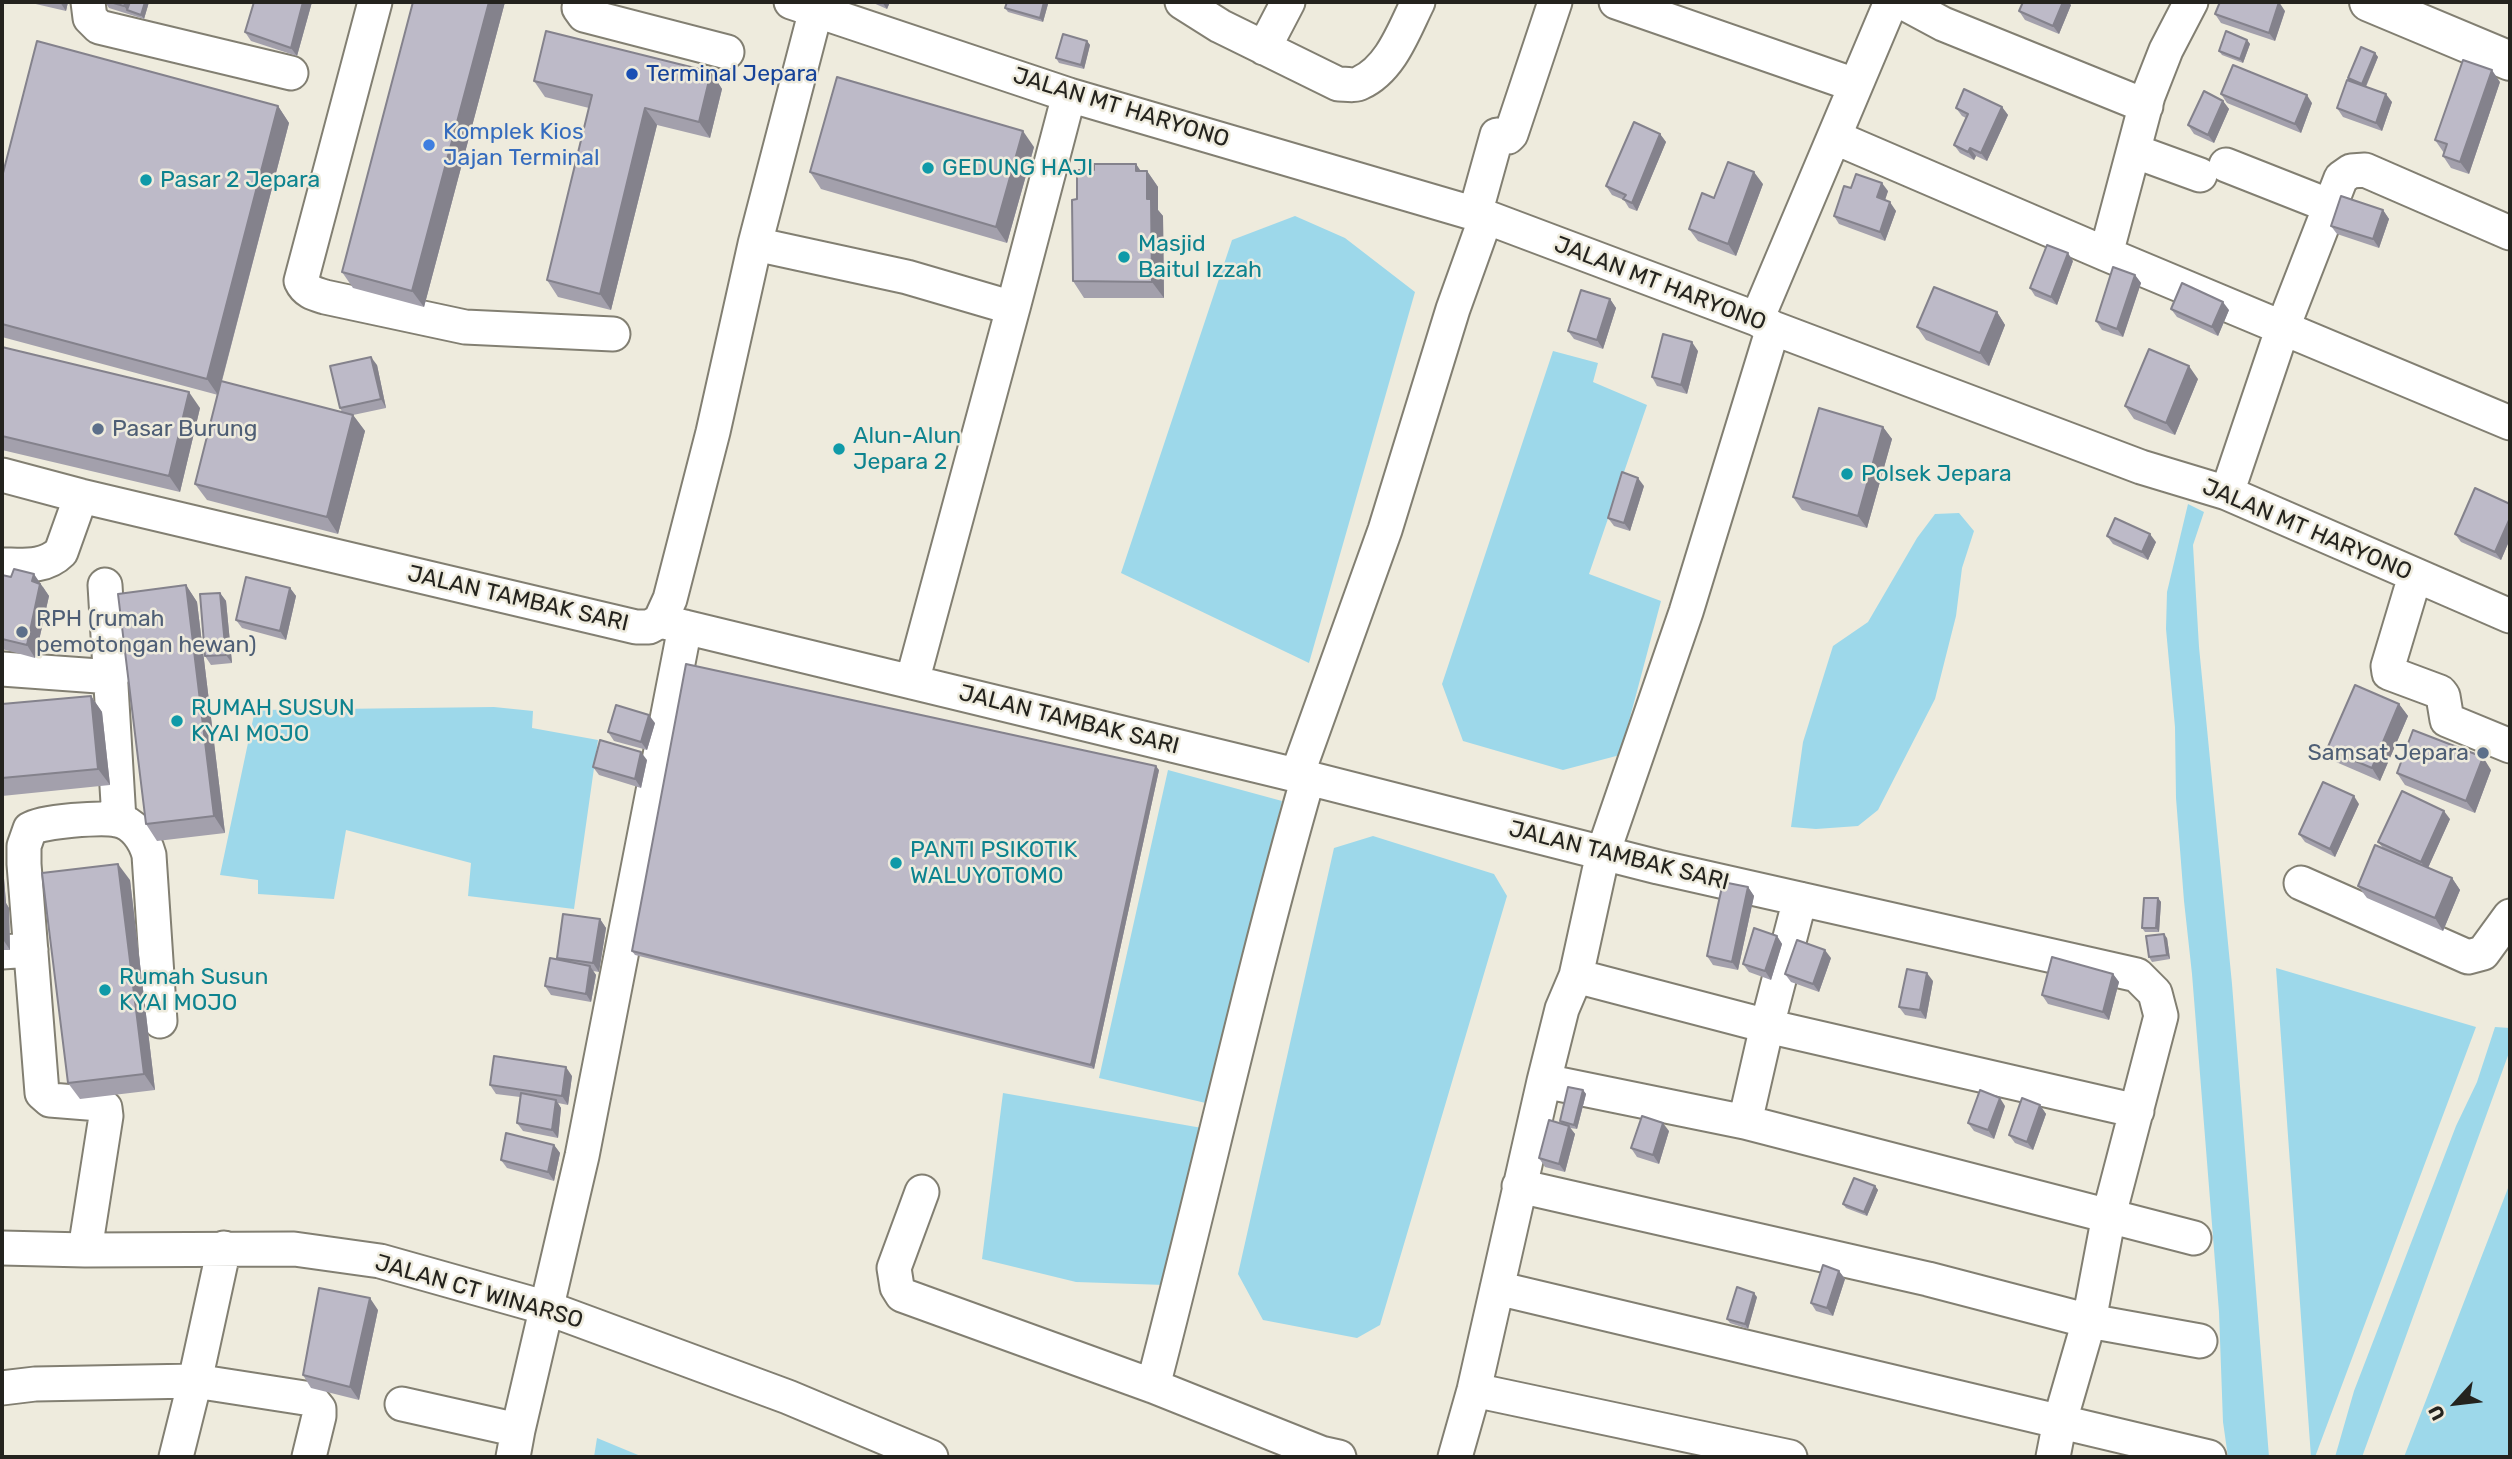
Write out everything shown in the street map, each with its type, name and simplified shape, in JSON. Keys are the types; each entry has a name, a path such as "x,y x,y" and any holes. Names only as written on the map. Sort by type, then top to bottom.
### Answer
{"main road":[{"path":"2376,3 2510,61"}],"street":[{"path":"88,2 90,18 99,27 291,73"},
{"path":"374,2 301,281 304,287 309,292 325,297 465,327 612,334"},
{"path":"580,2 579,8 584,16 727,52"},
{"path":"1182,2 1220,26 1338,84 1359,85 1377,71 1392,53 1418,2"},
{"path":"1264,48 1288,2"},
{"path":"1153,1386 1303,777 1453,309 1481,215 1497,135 1508,137 1511,134 1555,2"},
{"path":"1616,2 1855,85"},
{"path":"1455,1457 1474,1390 1544,1080 1562,1009 1576,976 1603,853 1686,612 1765,324 1834,137 1891,2"},
{"path":"1902,2 1943,24 2146,106"},
{"path":"2106,254 2146,106 2166,50 2191,2"},
{"path":"402,1404 516,1444 660,830 673,624 670,599 713,432 808,4"},
{"name":"JALAN MT HARYONO","path":"808,4 1069,95 1481,215 2141,467 2227,493 2510,616"},
{"path":"912,682 1069,95"},
{"path":"1834,137 2510,423"},
{"path":"2134,151 2213,170 2330,206"},
{"path":"2227,493 2283,327 2341,178 2351,171 2365,170 2510,233"},
{"path":"755,244 907,277 1013,308"},
{"name":"JALAN TAMBAK SARI","path":"2,475 43,474 81,496 636,627 673,624 1603,853 2137,975 2155,993 2161,1016 2137,1111"},
{"path":"2,565 33,565 55,558 61,552 81,496"},
{"path":"2415,576 2388,666 2389,673 2442,694 2446,720 2510,746"},
{"path":"105,585 119,820"},
{"path":"2,669 112,677"},
{"path":"85,1250 106,1116 105,1108 100,1104 50,1101 42,1093 16,951 24,846 30,829 44,823 119,820 139,833 146,843 160,1021"},
{"path":"2301,883 2468,957 2483,953 2510,916"},
{"path":"1745,1122 1800,899"},
{"path":"1576,976 1767,1026 2137,1111 2109,1215 2089,1321 2060,1421 2053,1457"},
{"path":"1544,1080 1745,1122 2194,1238"},
{"path":"1519,1186 1928,1279 2089,1321 2200,1341"},
{"path":"922,1192 894,1268 897,1287 902,1295 1153,1386 1321,1453 1339,1457"},
{"name":"JALAN CT WINARSO","path":"2,1248 294,1249 380,1261 547,1308 788,1397 931,1457"},
{"path":"176,1457 224,1248"},
{"path":"1497,1288 2209,1457"},
{"path":"2,1388 35,1384 195,1381 311,1399 319,1409 319,1416 310,1457"},
{"path":"1474,1390 1790,1457"}],"water":[{"path":"1295,216 1345,238 1415,292 1309,663 1121,573 1232,240"},
{"path":"1553,351 1598,363 1593,382 1647,405 1589,574 1661,601 1620,755 1563,770 1463,741 1442,684"},
{"path":"2188,504 2204,512 2193,545 2199,647 2232,984 2269,1457 2228,1457 2223,1422 2219,1312 2176,798 2175,727 2166,629 2167,592"},
{"path":"1959,513 1974,531 1962,568 1956,616 1935,699 1878,810 1858,826 1816,829 1791,827 1803,742 1833,646 1868,622 1917,538 1935,514"},
{"path":"494,707 533,711 532,728 598,740 574,909 468,896 471,863 346,830 334,899 258,894 258,880 220,875 255,710"},
{"path":"1168,770 1282,801 1210,1104 1099,1078"},
{"path":"1373,836 1494,874 1507,896 1380,1325 1357,1338 1263,1320 1238,1274 1334,848"},
{"path":"2276,968 2476,1027 2315,1457 2311,1457"},
{"path":"2495,1027 2510,1028 2510,1050 2362,1457 2335,1457 2354,1391 2456,1126 2477,1082"},
{"path":"1003,1093 1202,1128 1165,1285 1076,1282 982,1259"},
{"path":"2510,1183 2510,1457 2404,1457"},
{"path":"597,1438 643,1457 594,1457"}],"building":[{"path":"110,2 126,2 124,6"},
{"path":"130,2 145,2 141,15 127,10"},
{"path":"254,2 303,2 291,48 245,32"},
{"name":"Komplek Kios Jajan Terminal","path":"413,2 489,2 412,291 342,272"},
{"path":"1007,2 1044,2 1040,18 1005,8"},
{"path":"2023,2 2063,2 2053,26 2019,11"},
{"path":"2220,2 2279,2 2269,33 2215,14"},
{"path":"546,31 711,72 699,122 645,108 600,294 547,280 592,95 534,81"},
{"path":"2226,31 2247,40 2240,59 2219,51"},
{"path":"1063,34 1087,41 1081,65 1056,58"},
{"name":"Pasar 2 Jepara","path":"37,41 278,106 207,379 2,324 2,177"},
{"path":"2361,47 2375,53 2362,84 2348,78"},
{"path":"2463,60 2492,70 2460,162 2443,156 2447,144 2435,140"},
{"path":"2233,65 2307,95 2295,124 2221,94"},
{"name":"GEDUNG HAJI","path":"837,77 1023,131 996,227 810,172"},
{"path":"2347,80 2386,94 2376,123 2337,108"},
{"path":"1964,89 2002,107 1981,153 1970,148 1968,152 1954,145 1968,114 1956,108"},
{"path":"2204,91 2223,101 2208,135 2188,125"},
{"path":"1634,122 1660,134 1632,203 1623,199 1626,195 1606,186"},
{"path":"1728,162 1754,172 1728,244 1689,229 1702,193 1714,198"},
{"name":"Masjid Baitul Izzah","path":"1094,164 1136,164 1136,171 1147,171 1147,199 1151,199 1152,282 1073,281 1072,200 1077,199 1077,170 1094,170"},
{"path":"1856,174 1882,183 1877,197 1890,202 1880,232 1834,216 1844,186 1851,188"},
{"path":"2341,196 2383,210 2373,239 2331,226"},
{"path":"2047,245 2068,253 2051,297 2030,288"},
{"path":"2113,267 2135,275 2117,329 2096,321"},
{"path":"2182,283 2223,302 2212,327 2171,309"},
{"path":"1934,287 1997,312 1980,353 1917,327"},
{"path":"1581,290 1610,299 1597,340 1568,331"},
{"path":"1663,334 1692,342 1681,385 1652,377"},
{"name":"Pasar Burung","path":"2,347 189,392 169,476 2,436"},
{"path":"2149,349 2189,366 2166,423 2125,406"},
{"path":"371,357 381,399 340,408 330,366"},
{"path":"221,381 353,415 327,517 195,484"},
{"name":"Polsek Jepara","path":"1819,408 1883,427 1858,516 1793,497"},
{"path":"1622,472 1638,478 1624,523 1608,518"},
{"path":"2475,488 2510,504 2510,518 2495,552 2455,534"},
{"path":"2115,518 2150,534 2142,552 2107,536"},
{"name":"RPH (rumah pemotongan hewan)","path":"14,569 34,574 32,581 40,584 27,645 2,639 2,575 11,577"},
{"path":"246,577 290,588 280,631 236,620"},
{"name":"RUMAH SUSUN KYAI MOJO","path":"186,585 214,816 146,824 118,594"},
{"path":"220,593 226,655 205,656 200,594"},
{"name":"PANTI PSIKOTIK WALUYOTOMO","path":"686,664 1156,766 1091,1065 632,951"},
{"path":"2355,685 2399,704 2372,768 2327,749"},
{"path":"91,696 98,769 2,778 2,704"},
{"path":"616,705 649,715 641,742 608,732"},
{"path":"2413,730 2483,757 2466,801 2397,773"},
{"path":"600,740 641,752 635,779 593,767"},
{"path":"2323,782 2354,796 2330,849 2299,834"},
{"path":"2402,791 2444,811 2421,862 2378,842"},
{"path":"2375,845 2452,878 2435,918 2358,886"},
{"name":"Rumah Susun KYAI MOJO","path":"118,864 144,1074 68,1083 42,873"},
{"path":"1723,882 1748,887 1732,962 1707,956"},
{"path":"2144,898 2158,898 2156,928 2142,928"},
{"path":"563,914 600,919 593,963 557,958"},
{"path":"1754,928 1777,936 1765,971 1743,964"},
{"path":"2164,934 2167,955 2149,957 2146,936"},
{"path":"1797,940 1825,950 1813,984 1785,974"},
{"path":"2052,957 2113,974 2103,1012 2042,995"},
{"path":"550,958 590,966 586,994 545,986"},
{"path":"1907,969 1927,973 1920,1010 1899,1007"},
{"path":"494,1056 566,1067 562,1096 490,1085"},
{"path":"1568,1087 1583,1090 1574,1125 1560,1121"},
{"path":"1980,1090 2000,1098 1988,1130 1968,1123"},
{"path":"521,1093 556,1100 552,1130 517,1123"},
{"path":"2022,1098 2040,1105 2027,1142 2009,1135"},
{"path":"1642,1116 1663,1123 1653,1155 1631,1148"},
{"path":"1549,1120 1569,1126 1559,1164 1539,1158"},
{"path":"506,1133 554,1145 548,1172 501,1160"},
{"path":"1854,1178 1875,1186 1864,1212 1843,1204"},
{"path":"1823,1265 1839,1271 1827,1308 1811,1303"},
{"path":"1737,1287 1754,1293 1745,1324 1727,1319"},
{"path":"319,1288 370,1298 350,1387 303,1375"}],"place":[{"name":"Terminal Jepara","path":"632,74"},
{"name":"Komplek Kios Jajan Terminal","path":"429,145"},
{"name":"GEDUNG HAJI","path":"928,168"},
{"name":"Pasar 2 Jepara","path":"146,180"},
{"name":"Masjid Baitul Izzah","path":"1124,257"},
{"name":"Pasar Burung","path":"98,429"},
{"name":"Alun-Alun Jepara 2","path":"839,449"},
{"name":"Polsek Jepara","path":"1847,474"},
{"name":"RPH (rumah pemotongan hewan)","path":"22,632"},
{"name":"RUMAH SUSUN KYAI MOJO","path":"177,721"},
{"name":"Samsat Jepara","path":"2483,753"},
{"name":"PANTI PSIKOTIK WALUYOTOMO","path":"896,863"},
{"name":"Rumah Susun KYAI MOJO","path":"105,990"}]}
